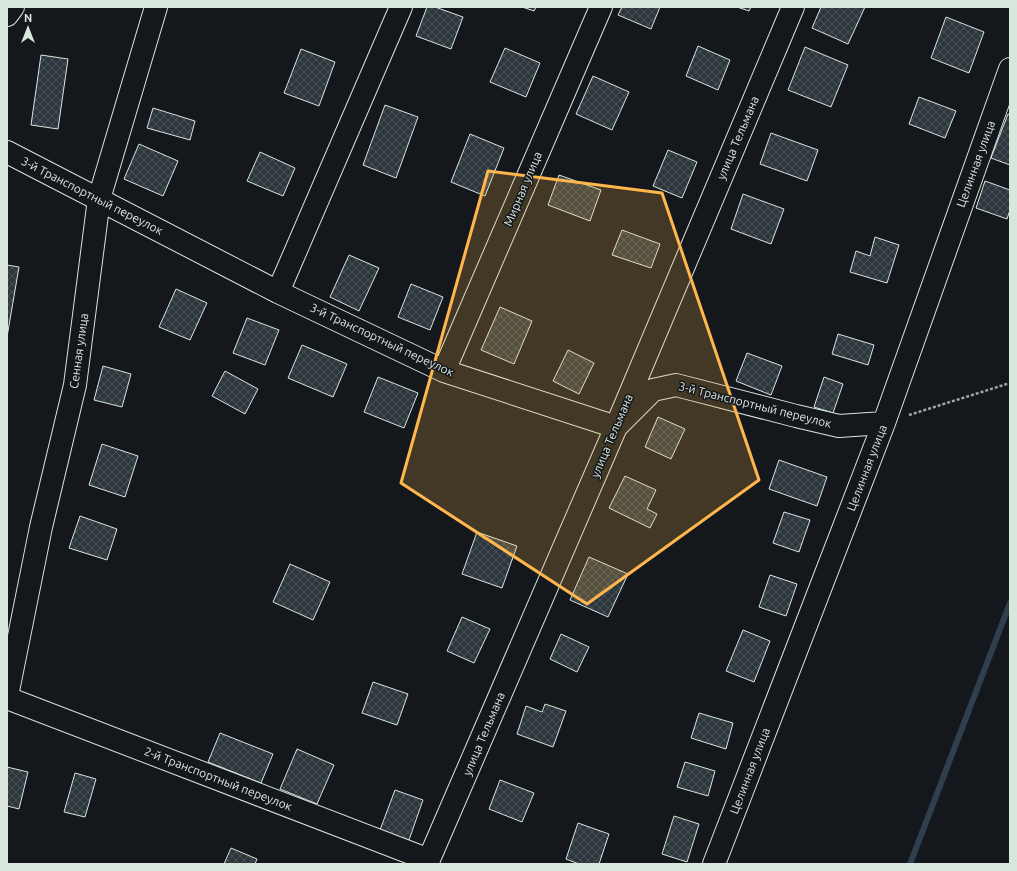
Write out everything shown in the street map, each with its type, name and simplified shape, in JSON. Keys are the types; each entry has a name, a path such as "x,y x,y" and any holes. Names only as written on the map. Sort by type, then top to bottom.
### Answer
{"street":[{"path":"7,15 14,7"},
{"name":"Сенная улица","path":"7,697 41,527 75,385 99,199 156,7"},
{"path":"278,292 401,7"},
{"name":"Мирная улица","path":"444,371 601,7"},
{"name":"улица Тельмана","path":"428,862 616,427 793,7"},
{"name":"Целинная улица","path":"714,864 884,423 1010,69"},
{"name":"3-й Транспортный переулок","path":"7,152 278,292 444,371 616,427 653,390 676,385 839,426 884,423"},
{"name":"2-й Транспортный переулок","path":"7,697 428,862"}],"path":[{"path":"884,423 1010,383"}],"highlighted area":[{"path":"488,171 662,193 759,480 587,604 401,483"}],"building":[{"path":"427,7 435,7 463,17 451,49 416,36"},
{"path":"522,7 536,7 534,11"},
{"path":"622,7 660,7 651,29 618,15"},
{"path":"737,7 751,7 749,11"},
{"path":"821,7 865,7 848,44 812,28"},
{"path":"946,17 984,32 969,73 931,58"},
{"path":"698,46 730,60 718,90 686,76"},
{"path":"805,47 848,65 831,107 788,90"},
{"path":"505,48 540,63 526,97 490,82"},
{"path":"301,49 335,62 319,106 284,93"},
{"path":"41,55 68,59 58,129 31,125"},
{"path":"593,76 629,92 612,130 576,114"},
{"path":"919,97 956,111 945,138 909,124"},
{"path":"385,105 418,117 396,178 363,165"},
{"path":"153,108 195,121 190,140 147,128"},
{"path":"1008,114 1010,115 1010,165 991,158"},
{"path":"771,133 818,150 807,181 760,164"},
{"path":"470,134 504,148 485,196 451,182"},
{"path":"139,144 178,161 163,196 124,179"},
{"path":"668,150 697,162 682,198 653,186"},
{"path":"260,152 295,168 283,196 247,181"},
{"path":"559,175 601,190 590,221 548,205"},
{"path":"985,181 1010,190 1010,210 1007,219 976,208"},
{"path":"743,194 784,209 771,244 731,229"},
{"path":"622,230 660,244 651,268 612,255"},
{"path":"875,237 899,245 887,283 850,272 856,251 870,256"},
{"path":"349,255 379,268 359,311 330,297"},
{"path":"7,265 19,267 7,337"},
{"path":"411,284 443,297 430,330 398,317"},
{"path":"176,289 207,303 190,340 159,327"},
{"path":"500,307 532,321 514,364 481,350"},
{"path":"247,318 279,330 265,365 233,353"},
{"path":"838,334 874,345 868,365 832,354"},
{"path":"302,345 347,364 333,397 288,378"},
{"path":"568,350 594,363 579,394 553,381"},
{"path":"747,353 782,366 771,395 736,381"},
{"path":"103,366 131,374 122,407 94,400"},
{"path":"225,371 258,389 245,414 212,396"},
{"path":"378,377 418,393 404,428 364,412"},
{"path":"824,377 843,384 833,413 814,407"},
{"path":"658,417 685,429 671,459 645,447"},
{"path":"102,444 138,456 125,497 89,485"},
{"path":"779,460 827,477 817,506 769,489"},
{"path":"625,476 656,490 647,509 657,514 650,528 609,508"},
{"path":"784,512 810,520 799,552 773,543"},
{"path":"80,516 117,529 107,560 69,548"},
{"path":"477,532 517,546 502,588 462,574"},
{"path":"589,557 628,574 608,617 570,600"},
{"path":"290,564 330,582 313,620 273,602"},
{"path":"770,575 797,584 786,616 759,607"},
{"path":"462,617 490,629 474,663 447,651"},
{"path":"743,630 770,641 754,682 726,671"},
{"path":"561,634 589,647 577,672 550,659"},
{"path":"373,682 408,694 397,725 362,713"},
{"path":"545,704 566,711 553,747 517,734 526,706 542,712"},
{"path":"699,713 733,723 726,749 691,738"},
{"path":"220,733 273,754 261,783 208,762"},
{"path":"297,749 334,765 317,804 280,789"},
{"path":"685,762 715,771 708,796 677,787"},
{"path":"7,767 28,772 19,809 7,806"},
{"path":"75,773 96,779 85,817 64,812"},
{"path":"500,780 534,793 522,822 489,809"},
{"path":"395,790 423,800 409,840 380,830"},
{"path":"674,816 699,824 687,862 662,854"},
{"path":"578,823 609,834 599,864 579,864 566,859"},
{"path":"231,848 257,859 255,864 224,864"}],"waterway":[{"path":"910,864 1010,603"}]}
